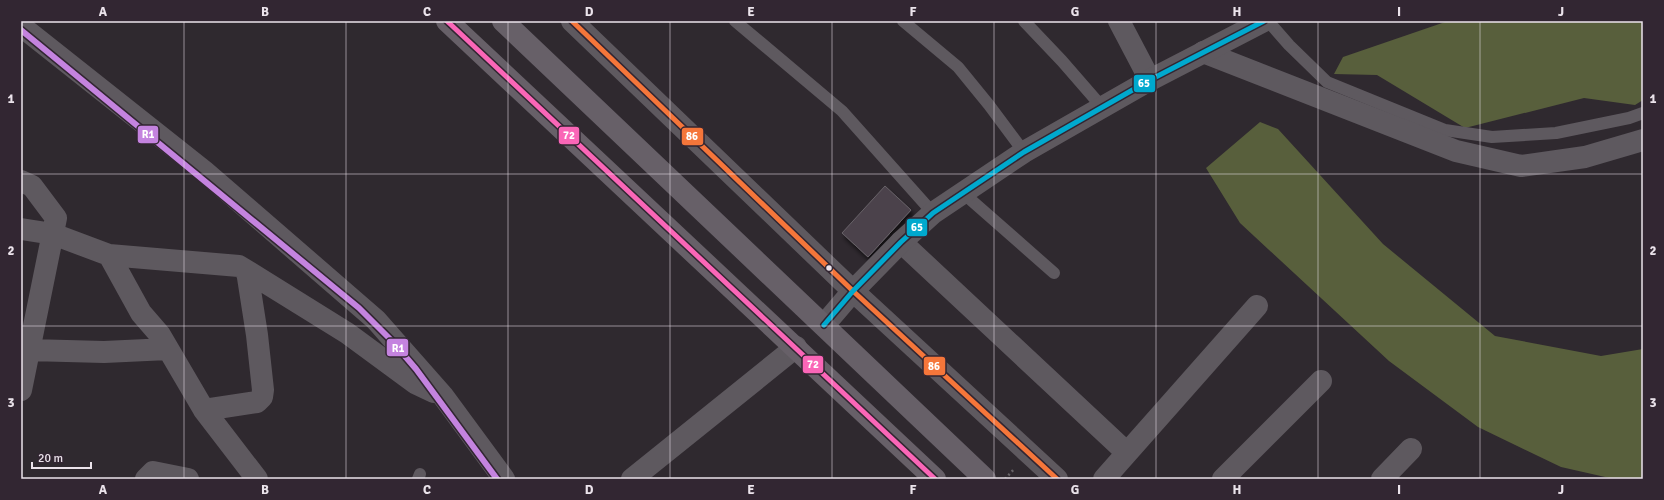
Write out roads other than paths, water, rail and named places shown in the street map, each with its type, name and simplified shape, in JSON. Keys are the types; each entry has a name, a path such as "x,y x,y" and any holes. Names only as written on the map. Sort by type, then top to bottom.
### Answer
{"highway":[{"path":"447,21 935,479"},
{"path":"503,21 985,479"}],"street":[{"path":"572,21 853,291 1057,479"},
{"path":"1119,21 1150,80"},
{"path":"824,325 853,291 901,242 933,213 1024,152 1150,80 1264,21"},
{"path":"21,26 204,171 376,320 443,396 504,479"},
{"path":"1203,52 1456,151 1521,166 1585,157 1643,140"},
{"path":"21,181 32,186 56,218 21,390"},
{"path":"21,229 53,234 109,255 238,266 247,270 347,333 415,383 443,396"},
{"path":"901,242 1126,452"},
{"path":"109,255 141,313 160,335 204,410 257,479"},
{"path":"204,410 257,402 262,397 263,390 257,335 247,270"},
{"path":"1104,479 1126,452 1257,306"},
{"path":"632,479 796,347"},
{"path":"30,350 104,352 168,349"},
{"path":"1223,479 1322,381"},
{"path":"1382,479 1411,449"},
{"path":"146,479 153,472 188,479"}],"lane":[{"path":"735,21 842,112 933,213"},
{"path":"903,21 958,67 990,105 1024,152"},
{"path":"1024,21 1062,61 1102,107"},
{"path":"1268,21 1289,45 1327,82 1444,130 1492,137 1556,133 1629,118 1643,112"},
{"path":"963,193 1054,273"}]}
